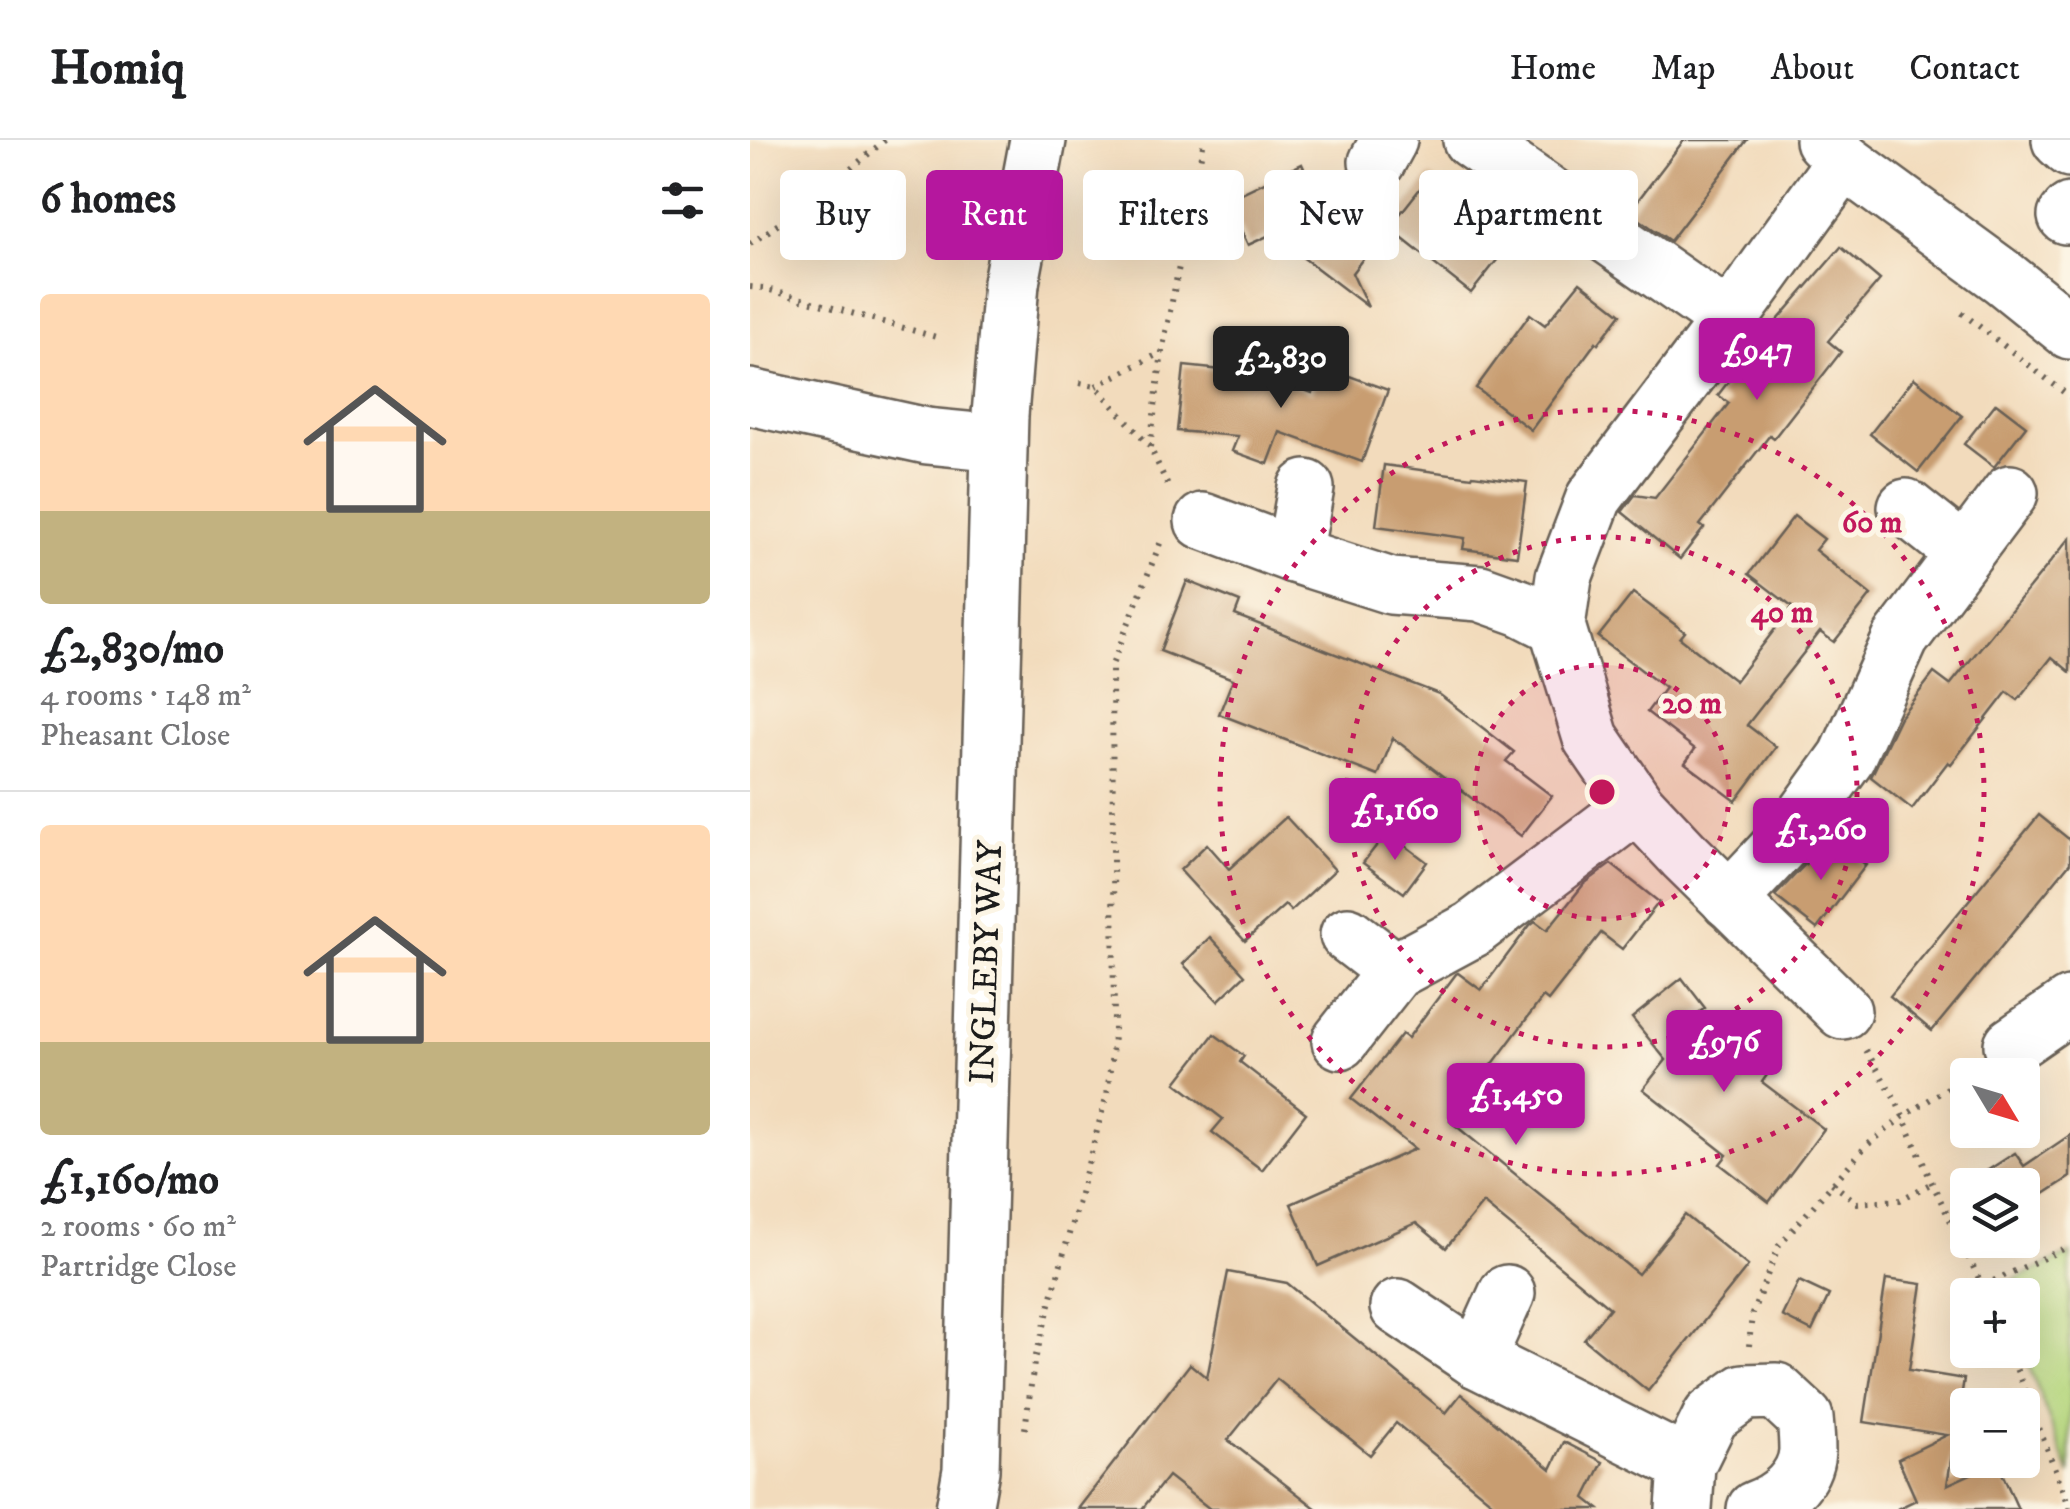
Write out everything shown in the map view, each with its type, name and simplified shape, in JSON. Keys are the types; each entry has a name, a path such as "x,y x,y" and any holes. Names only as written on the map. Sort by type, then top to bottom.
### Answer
{"street":[{"name":"INGLEBY WAY","path":"964,1509 971,1470 1000,429 1011,283 1038,140"},
{"path":"1470,140 1729,320"},
{"path":"2060,140 2070,149"},
{"path":"1843,1011 1637,806 1591,738 1557,626 1564,577 1594,498 1729,320 1834,150 2070,331"},
{"path":"750,398 927,436 1000,429"},
{"path":"1294,555 1306,488"},
{"path":"1729,900 1794,832 1847,757 1901,638 2010,493"},
{"path":"1906,508 1964,553"},
{"path":"1180,521 1391,586 1480,593 1557,626"},
{"path":"1340,1041 1395,971 1473,929 1637,806"},
{"path":"1348,935 1395,971"},
{"path":"2012,1045 2070,1004"},
{"path":"1478,1360 1507,1293"},
{"path":"1398,1307 1686,1487 1712,1416 1744,1392 1776,1390 1805,1418 1807,1455 1788,1501"}],"path":[{"path":"750,244 820,195 885,140"},
{"path":"1150,447 1162,352 1204,140"},
{"path":"750,287 936,337"},
{"path":"1096,386 1162,352"},
{"path":"1024,1436 1034,1363 1107,1094 1114,1036 1112,665 1180,521 1150,447 1096,386 1080,383"},
{"path":"1843,1011 1903,1117 1980,1278"},
{"path":"1744,1392 1752,1314 1779,1245 1866,1146 2012,1045"},
{"path":"1832,1183 1857,1203 1900,1200 1932,1183"},
{"path":"2001,1278 2070,1246"},
{"path":"2016,1368 2070,1508"}],"green space":[{"path":"2070,1254 2070,1475 2030,1368 2040,1368 2040,1278 2018,1278"}],"building":[{"path":"1684,140 1747,140 1670,241 1638,218 1638,200"},
{"path":"1264,182 1264,238 1248,245 1244,236 1244,192"},
{"path":"1419,190 1419,252 1399,236 1399,215"},
{"path":"1841,247 1880,280 1828,341 1841,352 1700,525 1704,528 1680,559 1622,512 1635,495 1655,498 1729,403 1718,395"},
{"path":"1306,260 1362,260 1352,273 1368,307"},
{"path":"1429,260 1497,260 1471,293"},
{"path":"1580,282 1621,314 1531,430 1476,388 1530,314 1545,325"},
{"path":"1184,366 1260,374 1312,393 1322,366 1388,390 1362,462 1280,432 1268,464 1232,451 1238,436 1177,431"},
{"path":"1914,378 1962,416 1918,472 1870,434"},
{"path":"1996,403 2026,426 1994,467 1964,444"},
{"path":"1384,465 1527,482 1517,556 1463,549 1465,538 1376,526"},
{"path":"1794,516 1824,539 1815,550 1871,595 1834,642 1820,632 1747,725 1776,747 1736,801 1685,763 1695,749 1647,712 1665,688 1598,637 1633,593 1685,632 1680,638 1735,681 1792,607 1749,574"},
{"path":"2070,538 2070,672 2052,657 2018,700 2007,692 1912,809 1871,777 1900,717 1934,673 1950,685"},
{"path":"1187,581 1240,602 1235,615 1439,694 1514,752 1506,761 1552,796 1521,836 1393,738 1378,776 1219,714 1233,679 1160,651"},
{"path":"2039,815 2070,840 2070,863 1932,1031 1890,996"},
{"path":"1286,817 1335,870 1291,911 1285,905 1245,941 1180,870 1207,844 1229,869"},
{"path":"1387,832 1427,862 1404,893 1363,863"},
{"path":"1829,836 1866,865 1817,929 1775,896"},
{"path":"1611,864 1659,902 1622,949 1601,933 1548,1001 1543,997 1450,1121 1638,1274 1685,1215 1748,1266 1648,1391 1584,1339 1610,1308 1483,1203 1446,1248 1416,1223 1318,1266 1291,1204 1415,1149 1351,1099 1402,1034 1408,1038 1456,974 1481,990 1530,925 1535,921 1547,930 1584,884"},
{"path":"1210,937 1245,975 1218,1001 1183,964"},
{"path":"1682,978 1705,1008 1692,1018 1767,1075 1762,1082 1824,1129 1769,1202 1720,1164 1727,1155 1643,1089 1666,1060 1632,1018"},
{"path":"1214,1034 1244,1056 1240,1062 1306,1113 1262,1170 1212,1132 1223,1119 1176,1083"},
{"path":"2070,1135 2070,1177 2040,1196 2040,1168 1991,1168 2015,1153 2024,1166"},
{"path":"1228,1272 1287,1283 1446,1413 1461,1394 1551,1469 1564,1442 1603,1462 1585,1498 1599,1509 1500,1509 1396,1423 1370,1455 1277,1379 1228,1440 1317,1509 1210,1509 1168,1476 1142,1509 1078,1509 1190,1364 1207,1378"},
{"path":"1886,1279 1922,1284 1909,1370 1964,1379 1963,1388 1950,1388 1947,1485 1962,1478 2004,1478 2018,1509 1897,1509 1916,1500 1898,1459 1947,1435 1864,1422"},
{"path":"1799,1281 1829,1295 1812,1331 1782,1316"}]}
